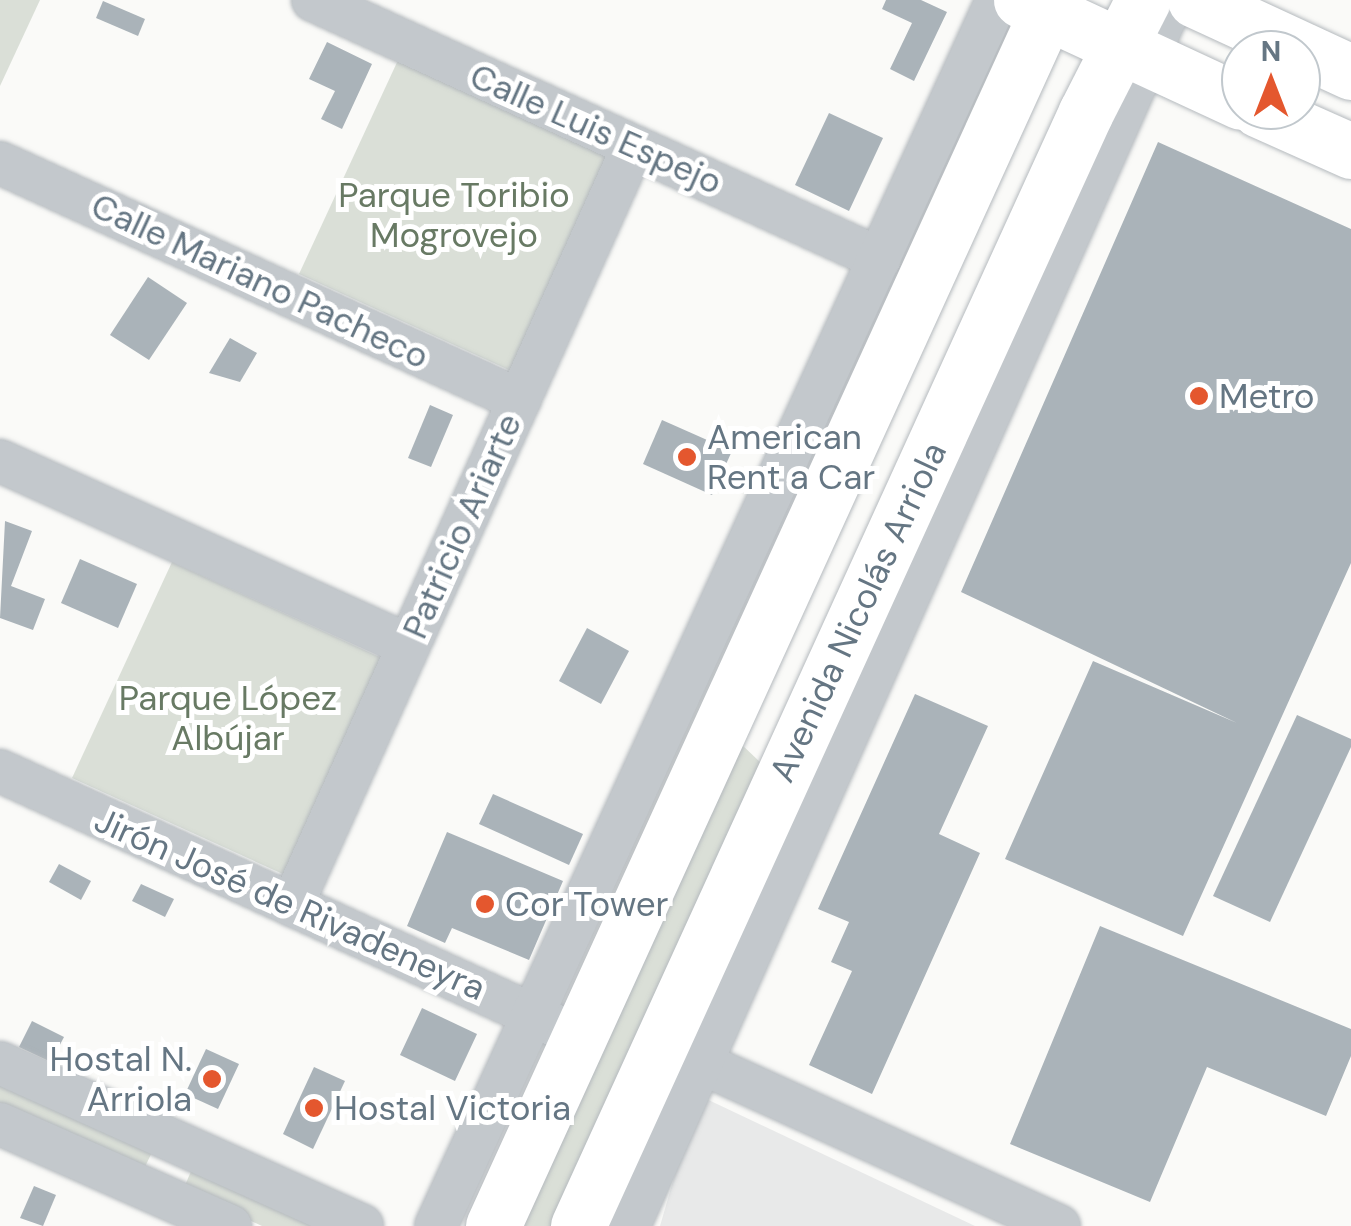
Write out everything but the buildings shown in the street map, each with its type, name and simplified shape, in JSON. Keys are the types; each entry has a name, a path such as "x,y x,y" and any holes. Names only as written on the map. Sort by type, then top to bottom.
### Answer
{"main road":[{"path":"1195,0 1351,72"},
{"path":"494,1226 558,1026 722,726 1029,3 1136,35 1221,89"},
{"name":"Avenida Nicolás Arriola","path":"578,1226 604,1200 680,1053 790,760 822,691 956,443 1136,35"},
{"path":"1304,130 1351,151"},
{"path":"755,652 763,674 781,690 822,691"},
{"path":"722,726 763,725 781,739 790,760"}],"street":[{"name":"Calle Luis Espejo","path":"313,0 880,258"},
{"name":"Avenida Nicolás Arriola","path":"1136,35 1173,0"},
{"path":"436,1226 558,1026 880,258 1029,3"},
{"name":"Patricio Ariarte","path":"292,905 633,147"},
{"name":"Calle Mariano Pacheco","path":"0,162 520,400"},
{"name":"Avenida Nicolás Arriola","path":"629,1226 680,1053 956,443"},
{"path":"0,461 408,645"},
{"name":"Jirón José de Rivadeneyra","path":"0,772 558,1026"},
{"path":"680,1053 1059,1226"},
{"path":"0,1064 362,1226"},
{"path":"0,1124 151,1210 230,1226"},
{"path":"151,1210 178,1141"}],"shaded area":[{"path":"698,1095 975,1226 660,1226"}],"green space":[{"path":"0,0 40,0 0,86"},
{"name":"Parque Toribio Mogrovejo","path":"399,58 612,155 511,371 299,274"},
{"name":"Parque López Albújar","path":"172,562 384,659 285,875 72,778"},
{"path":"740,743 761,763 556,1226 523,1226 724,744"},
{"path":"0,1075 155,1146 143,1171 0,1106"},
{"path":"192,1169 317,1226 262,1226 183,1190"}],"place":[{"name":"Metro","path":"1199,396"},
{"name":"American Rent a Car","path":"687,457"},
{"name":"Cor Tower","path":"485,904"},
{"name":"Hostal N. Arriola","path":"212,1079"},
{"name":"Hostal Victoria","path":"314,1108"}]}
